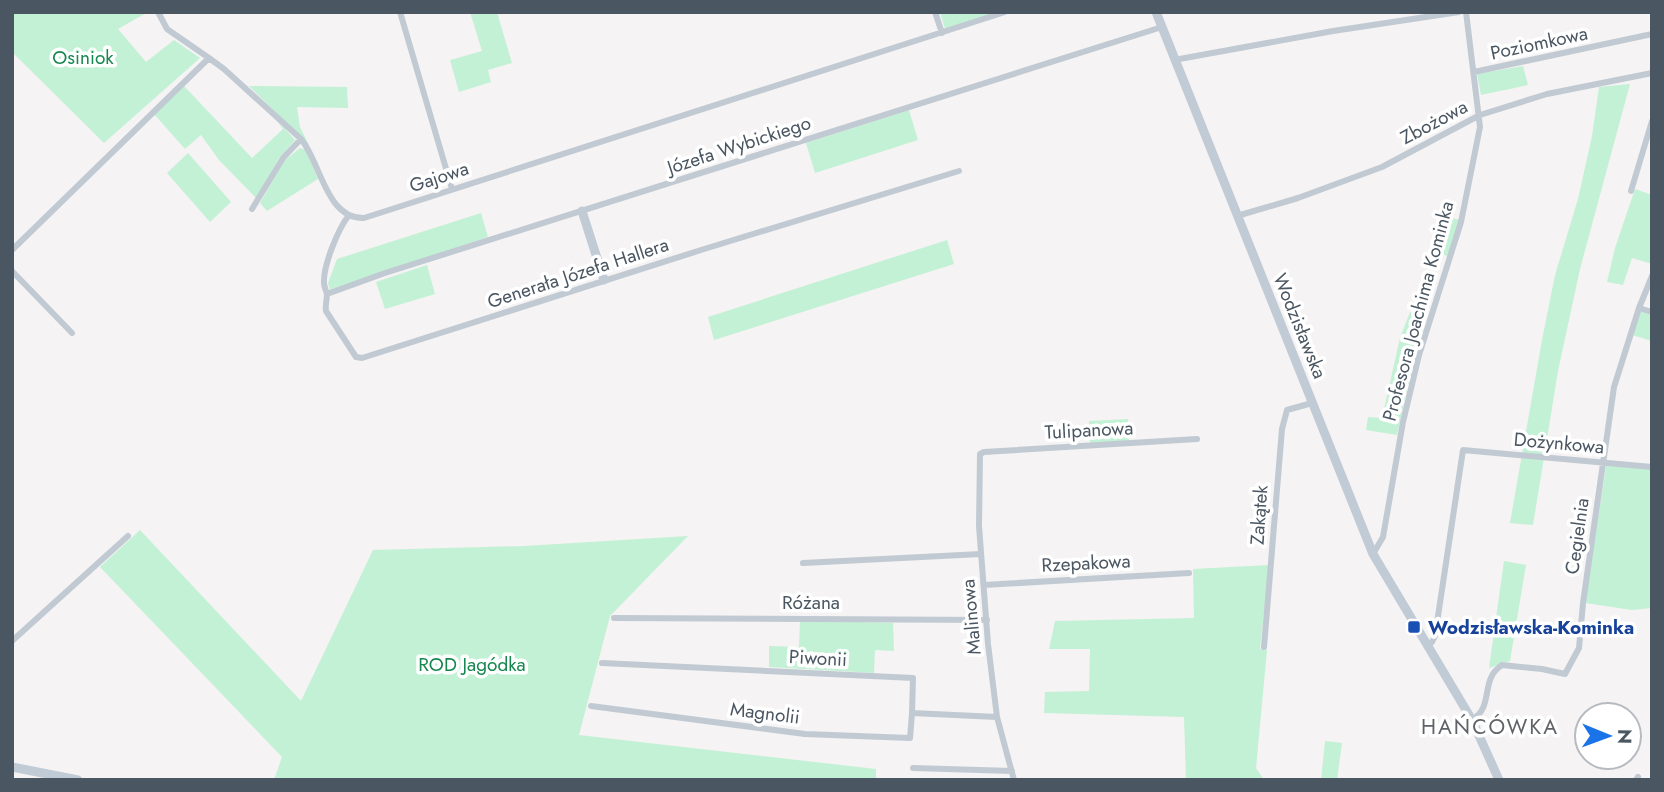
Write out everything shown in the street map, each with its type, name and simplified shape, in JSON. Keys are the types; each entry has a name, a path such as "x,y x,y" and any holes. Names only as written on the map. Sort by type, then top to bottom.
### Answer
{"main road":[{"name":"Wodzisławska","path":"1156,12 1373,554 1472,720 1499,780"},
{"path":"582,211 604,281"},
{"path":"12,767 78,780"}],"street":[{"path":"158,12 167,29 224,69 301,139 335,204 349,215"},
{"path":"400,12 452,189"},
{"path":"936,12 942,33"},
{"name":"Gajowa","path":"349,215 365,218 1005,12"},
{"path":"1174,60 1459,12"},
{"name":"Poziomkowa","path":"1466,12 1480,115"},
{"name":"Józefa Wybickiego","path":"327,294 385,273 1161,27"},
{"name":"Poziomkowa","path":"1474,72 1652,34"},
{"path":"12,250 209,58"},
{"name":"Zbożowa","path":"1237,216 1298,198 1382,167 1480,115 1547,94 1652,73"},
{"name":"Profesora Joachima Kominka","path":"1373,554 1383,537 1402,422 1419,355 1461,222 1480,115"},
{"path":"1631,191 1652,121"},
{"path":"252,209 283,158 301,139"},
{"name":"Generała Józefa Hallera","path":"349,215 337,233 323,282 327,294 326,311 356,357 362,358 959,171"},
{"path":"12,271 72,333"},
{"name":"Cegielnia","path":"1472,720 1483,710 1493,670 1502,665 1565,674 1579,648 1614,387 1652,276"},
{"path":"1639,308 1652,312"},
{"name":"Zakątek","path":"1264,648 1282,429 1287,410 1311,403"},
{"name":"Tulipanowa","path":"984,452 1196,439"},
{"name":"Dożynkowa","path":"1427,646 1434,636 1463,450 1652,467"},
{"name":"Malinowa","path":"984,452 979,457 979,526 986,620 997,717 1014,780"},
{"path":"12,641 128,536"},
{"path":"803,562 981,554"},
{"name":"Rzepakowa","path":"984,585 1189,573"},
{"name":"Różana","path":"614,618 986,620"},
{"name":"Piwonii","path":"602,663 913,678 912,713"},
{"name":"Magnolii","path":"591,706 805,734 910,738 912,713"},
{"path":"912,713 997,717"},
{"path":"913,768 1012,771"}],"green space":[{"name":"Osiniok","path":"12,12 148,12 118,29 146,62 174,40 200,58 104,143 12,52"},
{"path":"470,12 497,12 512,63 488,70 491,82 459,92 450,60 482,51"},
{"path":"940,12 996,12 945,29"},
{"path":"1523,66 1528,85 1481,95 1477,74"},
{"path":"1630,84 1580,269 1558,371 1533,525 1510,523 1555,275 1578,199 1592,136 1599,87"},
{"path":"184,86 252,158 283,129 275,118 295,140 279,158 256,198 219,160 201,135 185,149 154,114"},
{"path":"249,86 347,87 348,108 297,107 300,127 309,145"},
{"path":"909,110 918,140 815,173 806,143"},
{"path":"300,148 306,150 318,179 267,211 260,203 284,161"},
{"path":"188,153 231,202 210,222 167,173"},
{"path":"1635,189 1652,195 1652,264 1632,258 1623,285 1607,282 1615,248"},
{"path":"481,213 488,237 330,290 328,283 337,259"},
{"path":"1440,215 1460,220 1448,256 1429,252"},
{"path":"947,240 954,264 714,340 708,317"},
{"path":"427,265 435,294 385,309 376,282"},
{"path":"1641,311 1652,315 1652,341 1632,335"},
{"path":"1410,312 1426,318 1397,435 1366,430 1368,417 1382,418 1400,338"},
{"path":"1128,419 1129,441 1090,443 1089,421"},
{"path":"1607,461 1652,466 1652,608 1632,610 1585,603"},
{"name":"ROD Jagódka","path":"140,530 301,701 373,550 524,546 688,536 610,616 579,735 876,769 876,780 274,780 282,757 100,567"},
{"path":"1504,561 1526,565 1510,661 1489,668"},
{"path":"1269,565 1260,649 1267,650 1256,768 1264,780 1186,780 1184,717 1044,713 1045,692 1089,691 1090,649 1049,649 1055,621 1194,618 1193,569"},
{"path":"800,620 893,623 894,651 875,650 874,673 769,667 769,646 799,647"},
{"path":"1325,741 1342,743 1337,780 1321,780"}],"place":[{"name":"Wodzisławska-Kominka","path":"1414,627"}],"district":[{"name":"HAŃCÓWKA","path":"1490,727"}]}
